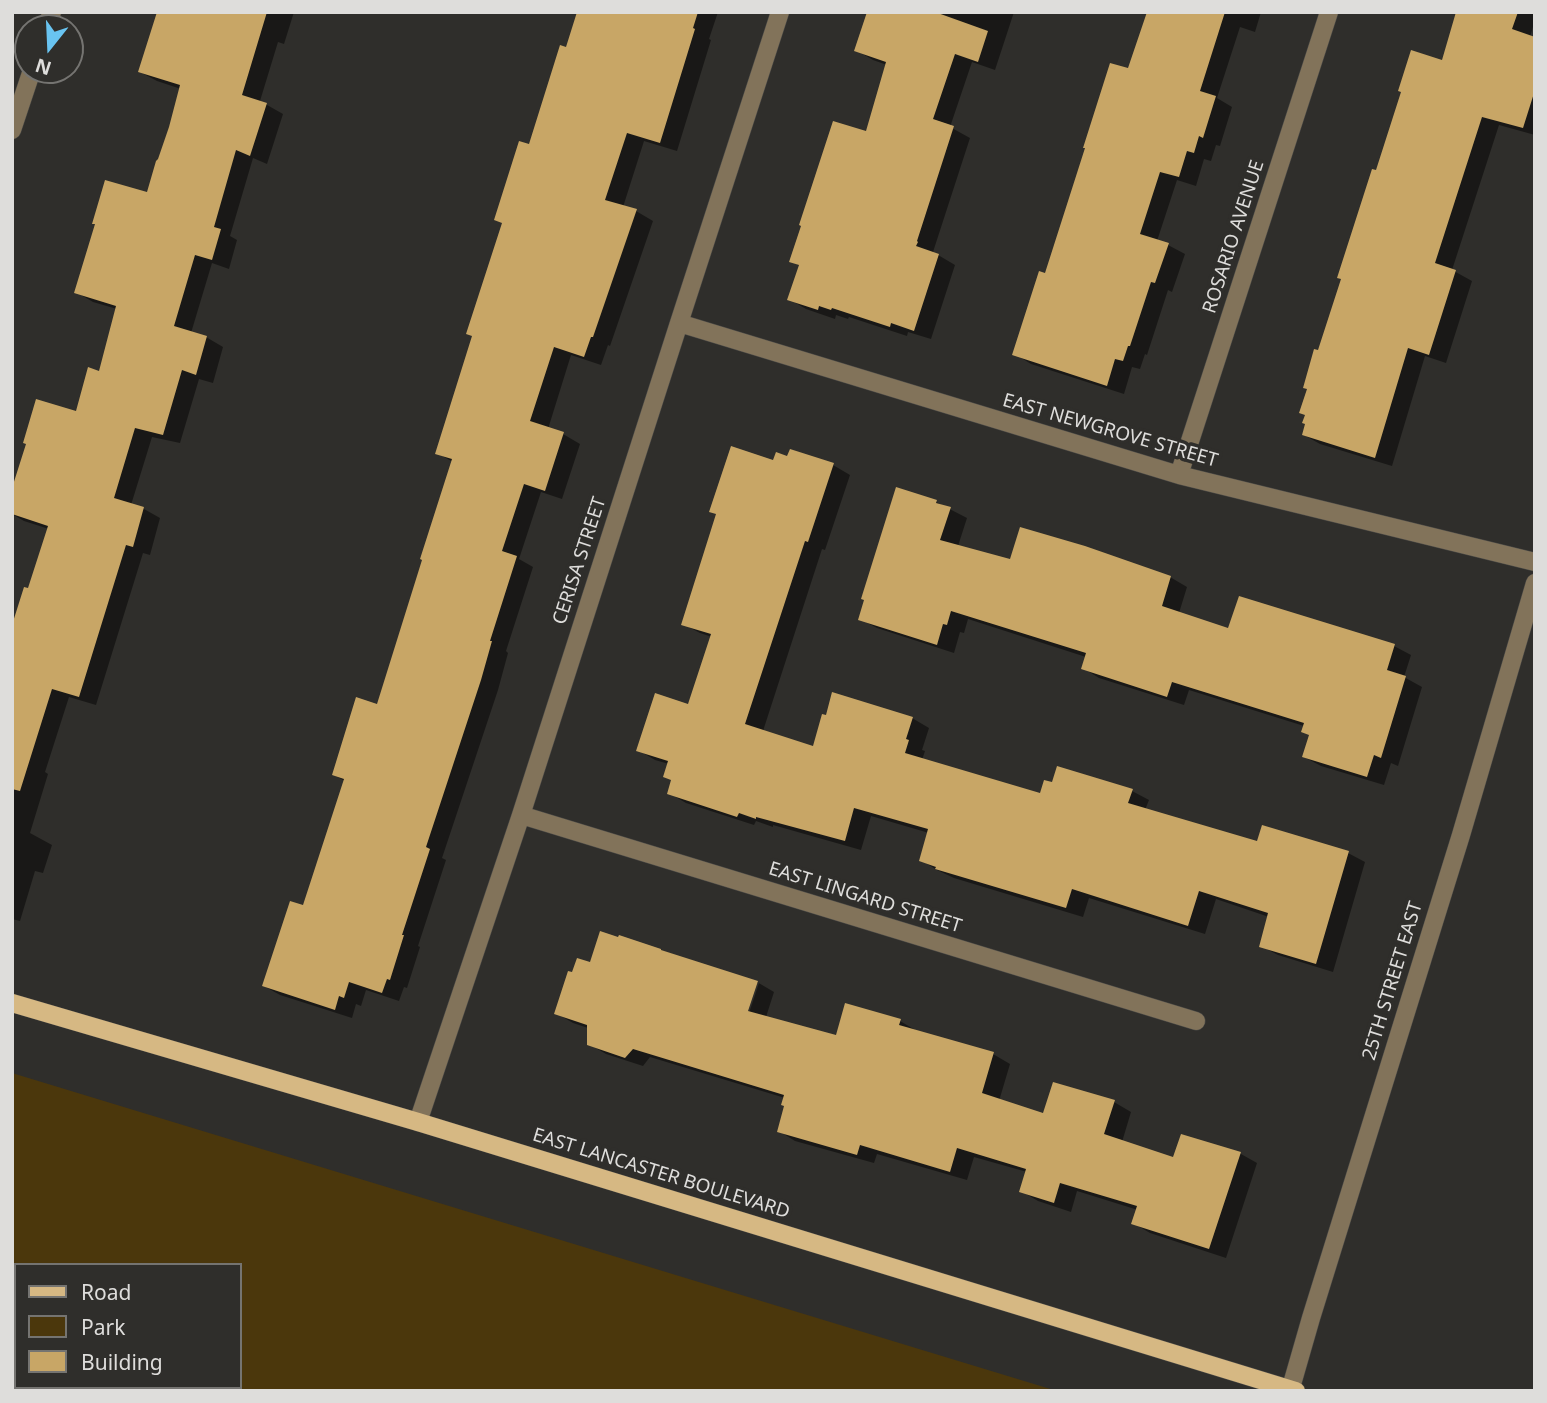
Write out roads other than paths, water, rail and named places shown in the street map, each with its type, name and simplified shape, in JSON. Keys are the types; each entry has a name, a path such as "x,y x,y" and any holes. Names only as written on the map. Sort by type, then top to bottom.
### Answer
{"main road":[{"name":"EAST LANCASTER BOULEVARD","path":"12,1003 418,1122 1293,1390"}],"street":[{"name":"CERISA STREET","path":"418,1122 522,815 780,12"},
{"name":"ROSARIO AVENUE","path":"1179,475 1329,12"},
{"path":"12,130 27,84"},
{"name":"EAST NEWGROVE STREET","path":"678,323 1179,475 1535,562"},
{"name":"25TH STREET EAST","path":"1293,1390 1311,1318 1461,835 1535,583"},
{"name":"EAST LINGARD STREET","path":"522,815 1196,1021"}]}
